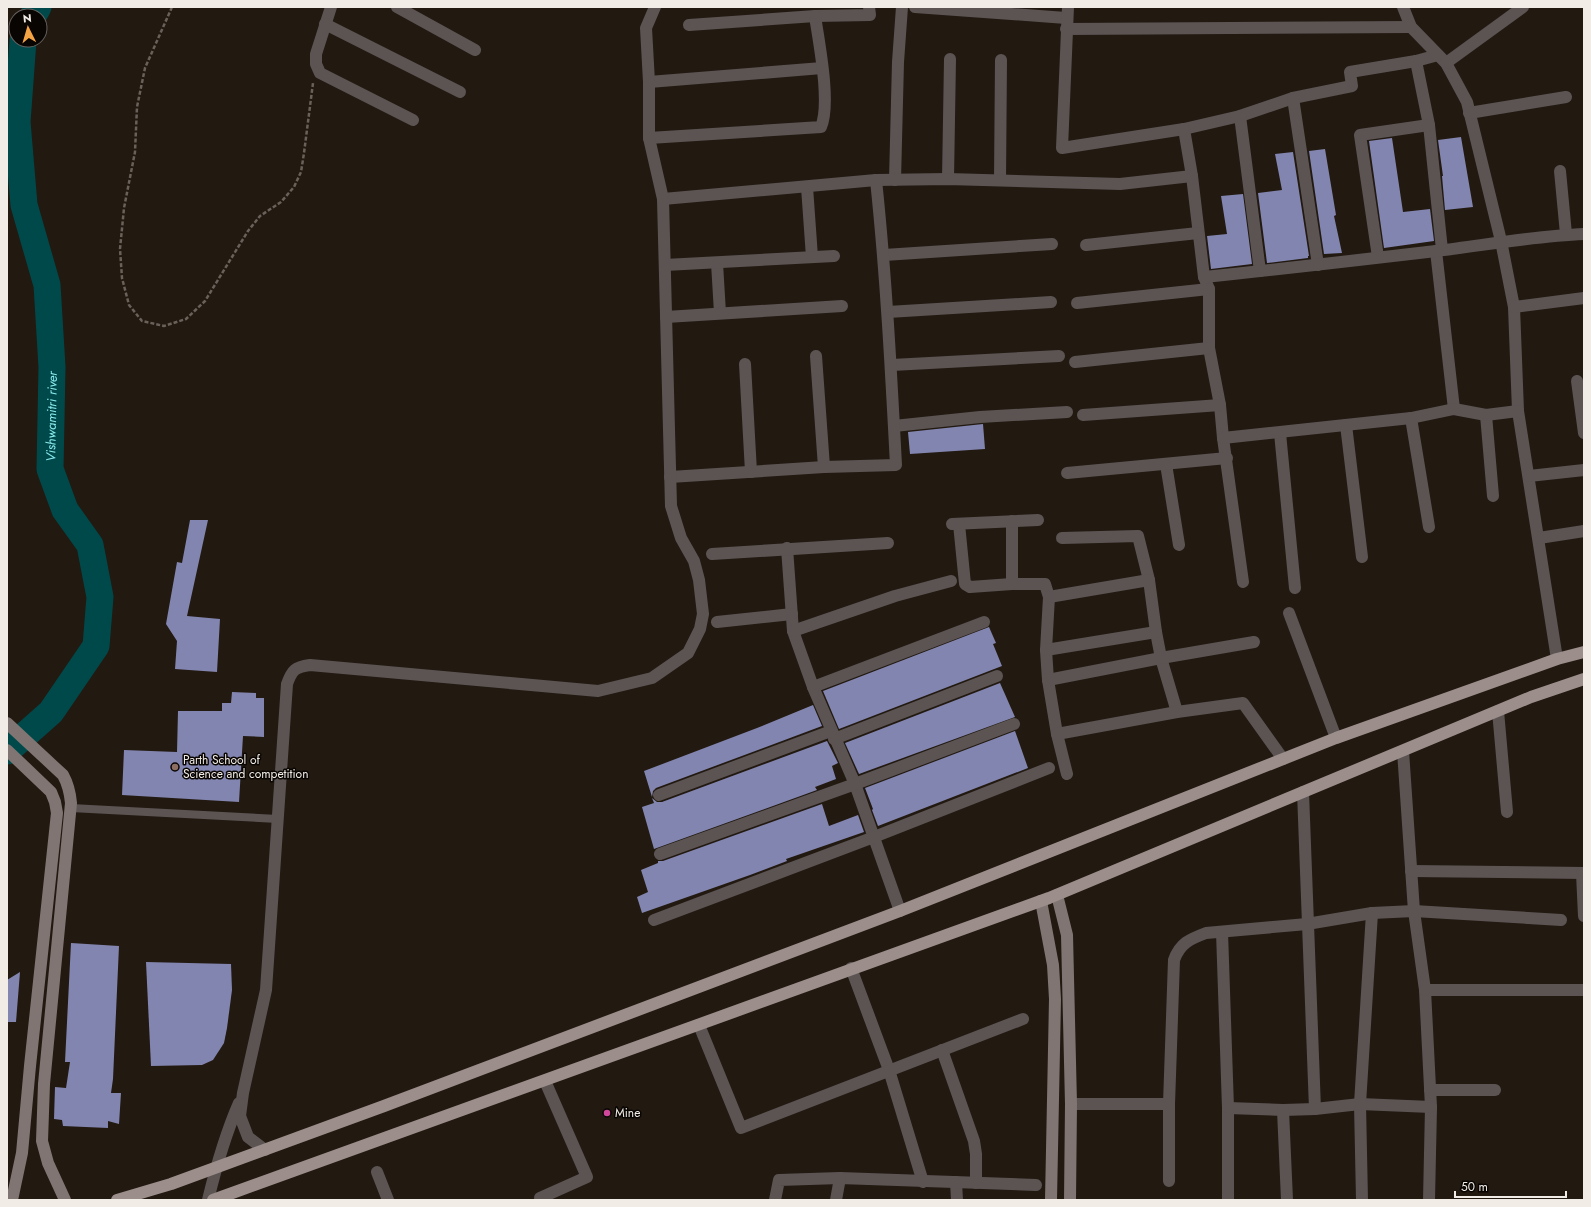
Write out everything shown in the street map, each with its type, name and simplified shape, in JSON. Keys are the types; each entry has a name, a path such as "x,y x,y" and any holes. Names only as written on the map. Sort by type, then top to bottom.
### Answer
{"main road":[{"path":"117,1200 171,1184 399,1101 900,911 1336,738 1557,659 1584,652"},
{"path":"213,1200 699,1025 851,968 1057,895 1531,697 1584,679"},
{"path":"7,722 63,775 68,786 71,808 44,1084 42,1142 48,1163 65,1200"},
{"path":"7,750 51,792 55,802 56,829 22,1153 12,1200"},
{"path":"1057,895 1067,935 1071,1104 1070,1200"},
{"path":"1041,901 1053,965 1055,999 1051,1200"}],"street":[{"path":"331,7 316,54 316,64 320,73 413,120"},
{"path":"397,7 474,50"},
{"path":"265,1150 248,1137 240,1116 243,1093 266,990 287,684 291,674 300,666 310,665 598,691 652,678 688,653 700,629 703,614 699,580 694,560 681,538 671,506 663,199 649,138 649,82 646,28 655,7"},
{"path":"689,25 815,16 870,15 869,7"},
{"path":"895,180 898,62 902,7"},
{"path":"915,7 951,8 1067,18 1411,27"},
{"path":"1403,7 1411,27 1442,59 1467,102 1501,241 1514,307 1518,411 1557,659"},
{"path":"1067,18 1062,148 1184,129 1240,116 1293,98 1352,86 1350,72 1416,61 1442,59 1523,7"},
{"path":"649,138 821,127 825,119 822,68 815,16"},
{"path":"325,24 460,92"},
{"path":"948,179 950,59"},
{"path":"1000,180 1001,60"},
{"path":"1416,61 1429,125 1454,409"},
{"path":"649,82 822,68"},
{"path":"1469,113 1566,97"},
{"path":"1293,98 1318,265"},
{"path":"1240,116 1260,272"},
{"path":"1378,258 1360,135 1429,125"},
{"path":"1184,129 1192,176 1198,233 1206,283 1209,348 1220,405 1223,438 1227,458 1243,582"},
{"path":"1560,172 1566,234"},
{"path":"663,199 876,180 948,179 1120,184 1192,176"},
{"path":"670,477 824,467 896,465 892,365 884,256 876,180"},
{"path":"806,187 812,257"},
{"path":"1086,245 1198,233"},
{"path":"1077,303 1206,283 1260,272 1439,251 1501,241 1566,234 1584,234"},
{"path":"884,256 1052,244"},
{"path":"665,265 834,256"},
{"path":"717,262 720,313"},
{"path":"1514,307 1584,298"},
{"path":"888,312 1052,302"},
{"path":"666,317 842,306"},
{"path":"1075,362 1209,348"},
{"path":"816,356 824,467"},
{"path":"892,365 1060,356"},
{"path":"745,364 751,472"},
{"path":"1577,381 1584,433"},
{"path":"1083,415 1220,405"},
{"path":"1223,438 1411,418 1454,409 1486,415 1518,411"},
{"path":"894,426 980,417 1067,412"},
{"path":"1486,415 1493,496"},
{"path":"1411,418 1429,527"},
{"path":"1346,425 1362,557"},
{"path":"1280,433 1295,588"},
{"path":"1067,473 1227,458"},
{"path":"1166,464 1179,545"},
{"path":"1529,476 1584,470"},
{"path":"1038,520 955,524 966,584 970,586 1045,584 1049,596 1046,650 1048,680 1057,734 1067,774"},
{"path":"1012,521 1012,584"},
{"path":"1539,538 1584,531"},
{"path":"1062,538 1138,536 1149,580 1161,658 1177,712"},
{"path":"712,554 787,548 888,543"},
{"path":"787,548 793,631 813,687 855,784 900,911"},
{"path":"1049,596 1149,580"},
{"path":"793,631 895,596 952,581"},
{"path":"1289,613 1336,738"},
{"path":"717,622 792,614"},
{"path":"813,687 984,622"},
{"path":"1046,650 1156,632"},
{"path":"1048,680 1254,642"},
{"path":"659,795 997,676"},
{"path":"1057,734 1177,712 1243,703 1283,759"},
{"path":"1498,711 1507,812"},
{"path":"660,854 855,784 1014,724"},
{"path":"1403,751 1414,911 1425,990 1431,1107 1429,1200"},
{"path":"654,920 874,837 1049,768"},
{"path":"1303,792 1315,1109"},
{"path":"1411,871 1583,873 1584,916"},
{"path":"1169,1181 1174,960 1178,949 1192,938 1206,933 1308,924 1372,914 1414,911 1561,920"},
{"path":"1362,1200 1360,1104 1372,914"},
{"path":"1222,932 1228,1108 1228,1200"},
{"path":"851,968 889,1070 923,1182"},
{"path":"1425,990 1584,990"},
{"path":"699,1025 741,1128 1023,1019"},
{"path":"942,1050 974,1141 976,1154 976,1183"},
{"path":"540,1198 587,1177 545,1080"},
{"path":"1430,1090 1495,1090"},
{"path":"208,1200 231,1120 243,1093"},
{"path":"1071,1104 1170,1104"},
{"path":"1228,1108 1283,1110 1315,1109 1360,1104 1431,1107"},
{"path":"1283,1110 1287,1200"},
{"path":"377,1172 388,1200"},
{"path":"775,1200 779,1180 840,1178 1036,1185"},
{"path":"836,1200 840,1178"},
{"path":"956,1182 957,1200"}],"lane":[{"path":"71,808 278,819"}],"path":[{"path":"172,7 145,68 137,108 135,152 124,208 120,249 122,278 129,305 142,321 164,326 186,319 206,301 248,231 260,216 281,202 294,187 301,172 316,64"}],"building":[{"path":"1461,137 1473,207 1445,210 1443,176 1438,140"},
{"path":"1392,138 1403,212 1430,209 1434,241 1384,248 1369,141"},
{"path":"1325,149 1336,215 1334,216 1342,253 1324,254 1309,151"},
{"path":"1293,152 1309,256 1308,258 1267,263 1258,193 1282,190 1275,154"},
{"path":"1243,194 1252,264 1211,269 1207,236 1227,234 1221,196"},
{"path":"983,424 985,449 910,454 908,432"},
{"path":"190,520 208,520 187,616 220,619 217,672 175,669 177,641 166,624 177,562 182,563"},
{"path":"989,627 996,643 993,644 1002,666 839,729 823,691"},
{"path":"1000,683 1015,717 859,774 845,743"},
{"path":"232,692 256,693 256,698 264,698 264,737 243,736 239,802 122,795 124,750 177,752 178,711 222,711 222,703 231,703"},
{"path":"813,705 822,726 656,788 653,791 652,797 644,771"},
{"path":"1015,731 1028,768 878,826 865,788"},
{"path":"827,741 838,763 832,766 836,779 815,787 817,790 654,849 642,807 654,803 652,798 657,802 662,802"},
{"path":"822,804 829,826 858,815 864,832 786,859 787,861 750,875 642,913 637,897 648,892 641,870 658,863 658,861 663,861"},
{"path":"71,943 119,946 113,1079 111,1093 121,1093 119,1124 108,1121 108,1128 63,1126 62,1120 54,1119 55,1087 66,1088 70,1062 65,1062"},
{"path":"146,962 231,964 232,990 227,1028 224,1043 213,1060 202,1065 151,1066"},
{"path":"20,972 16,1022 7,1022 7,980"}],"waterway":[{"name":"Vishwamitri river","path":"7,751 51,712 96,646 100,597 90,545 65,510 50,469 52,367 47,285 24,205 17,122 22,48"}],"place":[{"name":"Parth School of Science and competition","path":"175,767"},
{"name":"Mine","path":"607,1113"}]}
